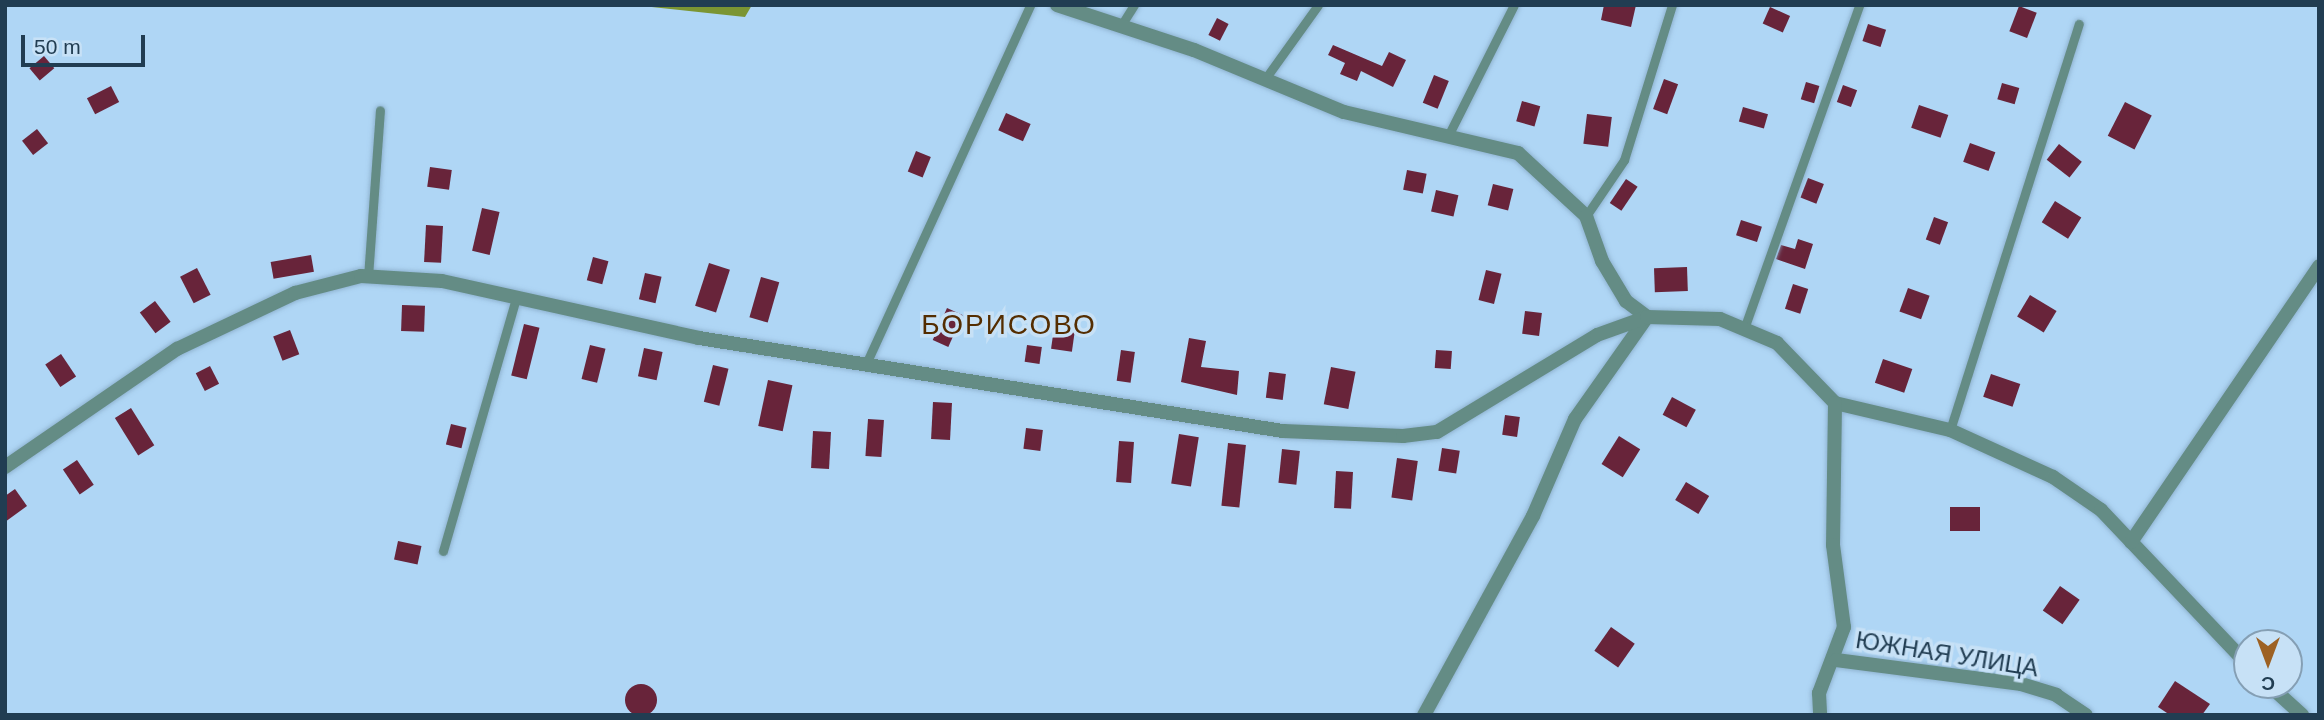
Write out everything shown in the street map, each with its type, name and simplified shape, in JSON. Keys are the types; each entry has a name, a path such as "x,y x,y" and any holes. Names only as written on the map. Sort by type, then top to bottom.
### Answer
{"street":[{"path":"1057,5 1122,24 1383,124 1449,134 1518,153 1587,216 1602,261 1626,301 1647,317"},
{"path":"2131,542 2319,266"},
{"path":"5,467 177,349 296,293 368,277 442,281 865,366 1283,431 1403,436 1437,432 1552,359 1647,317 1693,316 1745,326 1799,362 1835,403 1950,430 2053,477 2101,510 2233,649"},
{"path":"1424,715 1533,516 1575,419 1647,317"},
{"path":"1819,715 1819,693 1836,660 1843,627 1833,545 1835,403"},
{"name":"ЮЖНАЯ УЛИЦА","path":"1836,660 2021,684 2056,695 2086,715"},
{"path":"2284,699 2302,715"}],"lane":[{"path":"865,366 1030,5"},
{"path":"1122,24 1134,5"},
{"path":"1265,79 1318,5"},
{"path":"1449,134 1514,5"},
{"path":"1587,216 1624,160 1672,5"},
{"path":"1745,326 1859,5"},
{"path":"1950,430 2078,24"},
{"path":"368,277 380,110"},
{"path":"443,551 516,298"}],"shaded area":[{"path":"633,5 752,5 745,17"}],"building":[{"path":"1604,5 1636,5 1631,27 1601,20"},
{"path":"2019,6 2037,13 2027,38 2009,31"},
{"path":"1770,7 1790,16 1783,32 1763,23"},
{"path":"1217,18 1229,24 1220,41 1208,35"},
{"path":"1868,24 1886,30 1881,47 1862,41"},
{"path":"1333,45 1382,66 1389,52 1406,60 1393,87 1361,71 1357,81 1340,74 1345,63 1328,55"},
{"path":"44,56 54,68 40,80 29,68"},
{"path":"1434,75 1449,81 1438,109 1423,103"},
{"path":"1664,79 1678,84 1667,114 1653,109"},
{"path":"1806,82 1819,86 1814,103 1801,99"},
{"path":"2002,83 2019,88 2015,104 1997,99"},
{"path":"1843,85 1857,90 1851,107 1837,102"},
{"path":"111,86 119,102 95,114 87,98"},
{"path":"1522,101 1540,106 1534,126 1516,121"},
{"path":"2125,102 2152,116 2134,149 2108,136"},
{"path":"1919,105 1948,115 1940,138 1911,128"},
{"path":"1743,107 1768,114 1764,129 1739,121"},
{"path":"1006,113 1031,124 1023,141 998,130"},
{"path":"1587,114 1612,117 1608,147 1583,144"},
{"path":"37,129 48,143 33,155 22,141"},
{"path":"1970,143 1995,152 1989,171 1963,162"},
{"path":"2059,144 2082,162 2070,178 2047,160"},
{"path":"916,151 931,157 923,177 908,171"},
{"path":"430,167 452,170 449,190 427,187"},
{"path":"1407,170 1427,174 1423,193 1403,190"},
{"path":"1808,178 1824,184 1816,204 1800,198"},
{"path":"1626,179 1638,187 1621,211 1610,203"},
{"path":"1493,184 1513,189 1508,210 1488,205"},
{"path":"1436,190 1458,195 1453,217 1431,211"},
{"path":"2055,201 2081,217 2068,239 2042,222"},
{"path":"482,208 500,212 490,255 472,251"},
{"path":"1934,217 1948,222 1940,245 1926,240"},
{"path":"1741,220 1762,227 1757,242 1736,235"},
{"path":"426,225 443,226 441,263 424,262"},
{"path":"1798,239 1813,244 1805,269 1776,259 1781,245 1795,249"},
{"path":"311,255 314,272 274,279 271,262"},
{"path":"593,257 608,261 602,284 587,280"},
{"path":"709,263 730,270 716,313 695,306"},
{"path":"1687,267 1688,291 1655,292 1654,268"},
{"path":"197,268 211,295 194,303 180,277"},
{"path":"1486,270 1502,274 1494,304 1479,300"},
{"path":"645,273 662,277 655,303 639,299"},
{"path":"761,277 779,282 768,323 749,317"},
{"path":"1793,284 1808,289 1800,314 1785,309"},
{"path":"1908,288 1930,296 1921,319 1899,311"},
{"path":"2030,295 2057,311 2044,332 2017,316"},
{"path":"155,301 171,322 155,333 140,312"},
{"path":"402,305 425,306 424,332 401,331"},
{"path":"947,308 963,315 948,347 933,340"},
{"path":"1525,311 1542,313 1539,336 1522,334"},
{"path":"524,324 540,328 527,379 511,375"},
{"path":"1054,328 1075,331 1072,352 1051,349"},
{"path":"290,330 299,354 283,361 273,336"},
{"path":"1189,338 1206,341 1201,367 1239,371 1237,395 1181,382"},
{"path":"590,345 606,349 597,383 582,379"},
{"path":"1027,345 1042,347 1039,364 1025,362"},
{"path":"644,348 663,352 657,380 638,376"},
{"path":"1121,350 1135,352 1131,383 1117,381"},
{"path":"1436,350 1452,351 1451,369 1435,368"},
{"path":"61,354 76,376 60,387 45,365"},
{"path":"1883,359 1912,369 1904,393 1875,383"},
{"path":"713,365 729,369 719,406 704,402"},
{"path":"210,366 219,384 205,391 196,373"},
{"path":"1331,367 1356,372 1348,409 1324,404"},
{"path":"1269,372 1286,374 1283,400 1266,398"},
{"path":"1991,374 2020,384 2012,407 1983,397"},
{"path":"768,380 792,385 783,431 758,426"},
{"path":"1672,397 1696,410 1686,427 1663,415"},
{"path":"933,402 952,403 950,440 931,439"},
{"path":"131,408 154,445 138,455 115,418"},
{"path":"1505,415 1520,417 1517,437 1502,435"},
{"path":"868,419 884,420 881,457 865,456"},
{"path":"451,424 467,428 461,448 446,444"},
{"path":"1026,428 1043,430 1040,451 1023,449"},
{"path":"813,431 831,432 829,469 811,468"},
{"path":"1179,434 1199,437 1191,487 1171,483"},
{"path":"1619,436 1640,449 1623,477 1602,464"},
{"path":"1119,441 1134,442 1131,483 1116,482"},
{"path":"1228,443 1246,445 1239,508 1221,506"},
{"path":"1442,448 1460,451 1456,474 1438,471"},
{"path":"1282,449 1300,451 1296,485 1278,483"},
{"path":"1397,458 1418,461 1412,501 1391,498"},
{"path":"77,460 94,485 80,494 63,470"},
{"path":"1336,471 1353,472 1351,509 1334,508"},
{"path":"1686,482 1709,496 1698,514 1675,500"},
{"path":"15,489 27,506 5,522 5,496"},
{"path":"1950,507 1980,507 1980,531 1950,531"},
{"path":"398,541 421,546 418,565 394,560"},
{"path":"2060,586 2080,600 2062,624 2043,611"},
{"path":"1611,627 1635,644 1618,667 1594,651"},
{"path":"2175,681 2210,704 2202,715 2170,715 2158,707"},
{"path":"641,684 652,689 657,700 652,711 641,716 630,711 625,700 630,689"}],"district":[{"name":"БОРИСОВО","path":"1009,325"}]}
